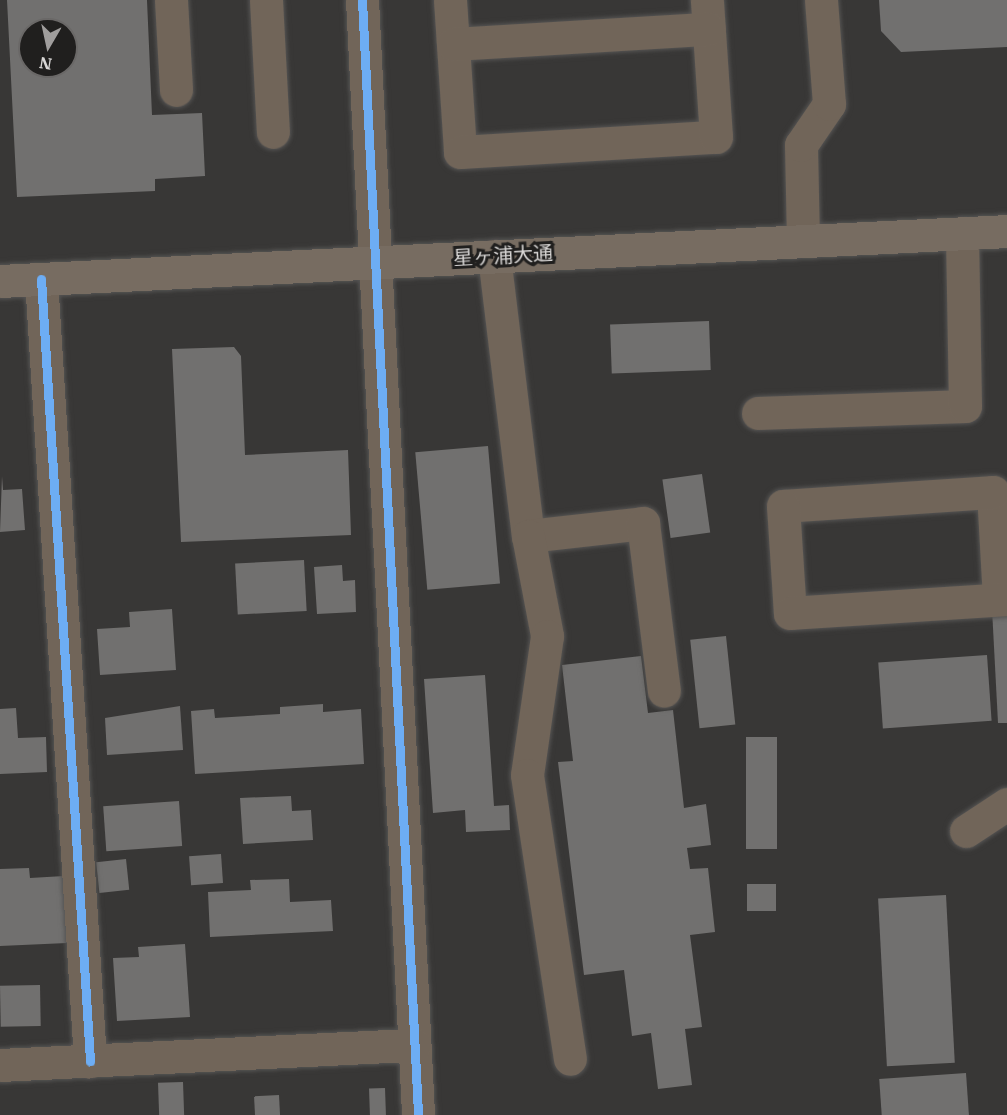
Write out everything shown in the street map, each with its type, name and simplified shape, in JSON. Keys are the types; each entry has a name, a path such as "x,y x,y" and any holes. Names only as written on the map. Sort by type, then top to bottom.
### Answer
{"highway":[{"name":"星ヶ浦大通","path":"0,281 1007,231"}],"street":[{"path":"171,0 176,90"},
{"path":"266,0 273,132"},
{"path":"362,0 418,1115"},
{"path":"450,0 460,152 716,137 708,14 453,44"},
{"path":"803,240 801,145 830,104 822,0"},
{"path":"758,413 965,406 962,233"},
{"path":"494,256 528,536 547,636 527,775 570,1059"},
{"path":"40,279 90,1061"},
{"path":"993,492 1003,599 790,613 783,506 993,492"},
{"path":"528,536 643,523 664,691"},
{"path":"966,831 1007,804"},
{"path":"0,1065 415,1045"}],"building":[{"path":"7,0 147,0 152,115 202,113 205,176 155,179 155,191 17,197"},
{"path":"879,0 1007,0 1007,47 901,52 881,31"},
{"path":"709,321 711,370 612,373 610,324"},
{"path":"234,347 241,356 245,455 348,450 351,535 181,542 172,349"},
{"path":"488,446 500,583 427,590 415,452"},
{"path":"702,474 710,532 671,538 662,480"},
{"path":"2,476 3,490 22,489 25,530 0,532"},
{"path":"304,560 307,611 238,615 235,564"},
{"path":"342,565 343,581 355,580 356,612 317,614 314,567"},
{"path":"1007,608 1007,723 998,723 992,609"},
{"path":"172,609 176,670 100,675 97,629 130,627 129,612"},
{"path":"726,636 735,725 700,728 690,640"},
{"path":"987,655 992,721 883,728 878,663"},
{"path":"641,656 648,713 673,710 684,808 706,804 711,845 687,848 690,869 708,868 715,932 690,935 702,1027 685,1029 692,1085 658,1089 651,1033 632,1036 624,970 584,975 558,762 573,761 562,665"},
{"path":"485,675 494,806 509,805 510,830 466,832 465,810 433,813 424,679"},
{"path":"323,704 323,712 361,709 364,764 195,774 191,711 214,709 215,718 280,714 280,707"},
{"path":"180,706 183,750 107,755 105,718"},
{"path":"16,708 18,738 46,737 47,772 0,774 0,709"},
{"path":"746,737 777,737 777,849 746,849"},
{"path":"291,796 292,811 311,810 313,840 243,844 240,798"},
{"path":"179,801 182,846 106,851 103,806"},
{"path":"221,854 223,883 191,885 189,856"},
{"path":"126,859 129,890 99,893 96,862"},
{"path":"29,868 30,878 64,876 67,943 0,946 0,869"},
{"path":"289,879 290,902 331,900 333,931 210,937 208,892 251,890 250,880"},
{"path":"747,884 776,884 776,911 747,911"},
{"path":"946,895 955,1063 887,1066 878,899"},
{"path":"185,944 190,1017 117,1021 113,958 139,957 138,947"},
{"path":"40,985 41,1026 1,1027 0,986"},
{"path":"966,1073 969,1115 882,1115 879,1079"},
{"path":"183,1082 184,1115 159,1115 158,1083"},
{"path":"385,1088 386,1115 370,1115 369,1089"},
{"path":"279,1095 280,1115 255,1115 254,1096"}],"cycle path":[{"path":"362,0 418,1115"},
{"path":"41,279 90,1061"}]}
